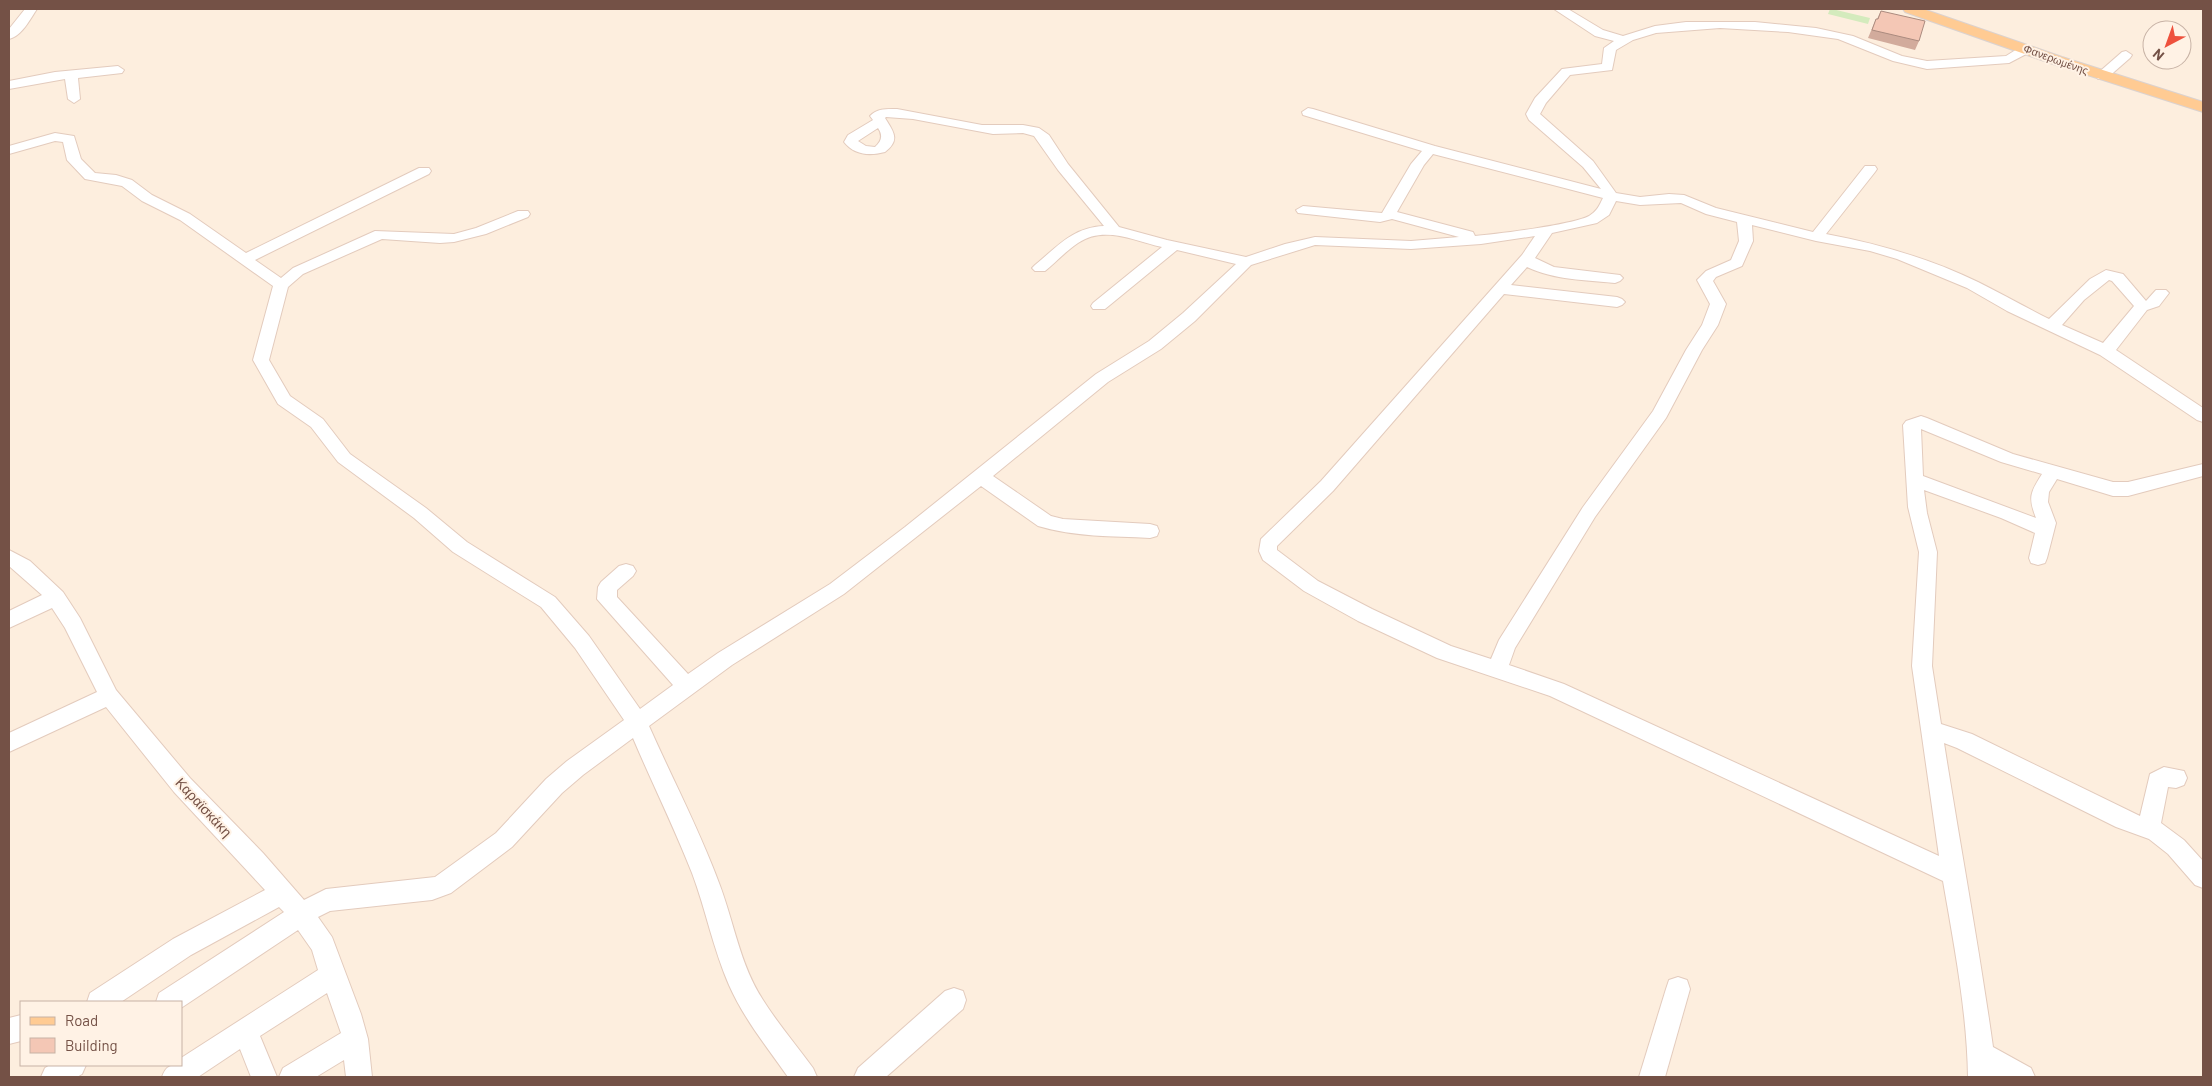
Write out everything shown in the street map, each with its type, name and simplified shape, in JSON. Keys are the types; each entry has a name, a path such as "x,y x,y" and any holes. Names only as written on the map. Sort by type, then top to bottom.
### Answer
{"main road":[{"name":"Φανερωμένης","path":"1910,9 2102,76 2203,107"}],"street":[{"path":"1560,9 1599,33 1622,39"},
{"path":"9,19 29,12"},
{"path":"9,35 29,12"},
{"path":"170,1001 300,914 326,900 367,894 432,889 443,885 504,840 554,786 575,768 686,686 762,634 837,589 912,532 1102,378 1155,345 1195,311 1246,262 1290,247 1315,242 1411,245 1480,240 1547,230 1592,220 1604,212 1611,196 1606,184 1590,166 1534,117 1534,109 1566,72 1608,67 1610,48 1622,39 1678,25 1759,27 1841,36 1905,60 1923,64 2009,59 2026,49"},
{"path":"2102,76 2126,55"},
{"path":"9,85 71,74 118,70"},
{"path":"71,74 74,99"},
{"path":"880,122 877,116 887,112 913,115 985,130 1033,130 1043,137 1056,158 1114,230"},
{"path":"1308,112 1430,149 1611,196 1640,200 1680,198 1712,211 1816,237 1872,247 1902,256 1966,282 2013,308 2106,351 2203,416"},
{"path":"9,150 55,137 69,139 74,160 90,176 116,179 127,183 147,198 185,217 281,285"},
{"path":"1388,215 1418,164 1430,149"},
{"path":"1552,180 1577,174 1590,166"},
{"path":"1816,237 1870,169"},
{"path":"245,259 424,171"},
{"path":"1303,210 1380,218 1388,215 1472,236 1480,240"},
{"path":"523,214 481,231 454,238 440,239 380,234 298,271 281,285 261,360 284,400 317,423 344,458 420,513 460,547 548,602 582,642 637,722 668,796 689,836 708,884 738,978 754,1009 804,1077"},
{"path":"1497,670 1506,646 1589,512 1660,414 1694,350 1710,325 1718,304 1705,280 1711,274 1737,263 1746,241 1744,218"},
{"path":"1040,268 1085,233 1114,230 1173,246 1220,253 1246,262"},
{"path":"1547,230 1527,258 1327,486 1268,544 1268,551 1284,567 1334,600 1444,652 1557,690 1953,874"},
{"path":"1100,306 1173,246"},
{"path":"1527,258 1528,261 1535,265 1559,273 1614,278"},
{"path":"2056,327 2054,323 2067,308 2106,275 2116,276 2122,281 2123,287 2142,306 2149,306 2154,303 2161,293"},
{"path":"1500,289 1617,302"},
{"path":"2106,351 2142,306"},
{"path":"2022,1077 1981,1066 1968,956 1953,874 1922,666 1928,552 1927,538 1917,510 1912,425 1921,422 2007,458 2120,490 2203,470"},
{"path":"2038,558 2047,523 2038,502 2040,492 2054,471"},
{"path":"979,476 1045,521 1063,526 1150,531"},
{"path":"1916,480 2007,513 2045,530"},
{"name":"Καραϊσκάκη","path":"9,557 23,566 56,597 73,624 110,696 182,786 282,892 323,945 355,1039 359,1077"},
{"path":"626,571 608,587 607,599 686,686"},
{"path":"9,620 56,597"},
{"path":"9,743 110,696"},
{"path":"1932,730 1964,741 2124,820 2144,826 2165,837 2203,877"},
{"path":"2144,826 2150,823 2158,781 2164,776 2176,778"},
{"path":"101,1001 182,947 282,892"},
{"path":"175,1077 244,1030 332,975"},
{"path":"1652,1077 1678,989"},
{"path":"867,1077 954,1000"},
{"path":"244,1030 264,1077"},
{"path":"292,1077 355,1039"},
{"path":"54,1077 71,1066"}],"green space":[{"path":"1830,9 1870,18 1868,24 1828,14"}],"building":[{"path":"1881,11 1925,21 1919,41 1872,30"}]}
